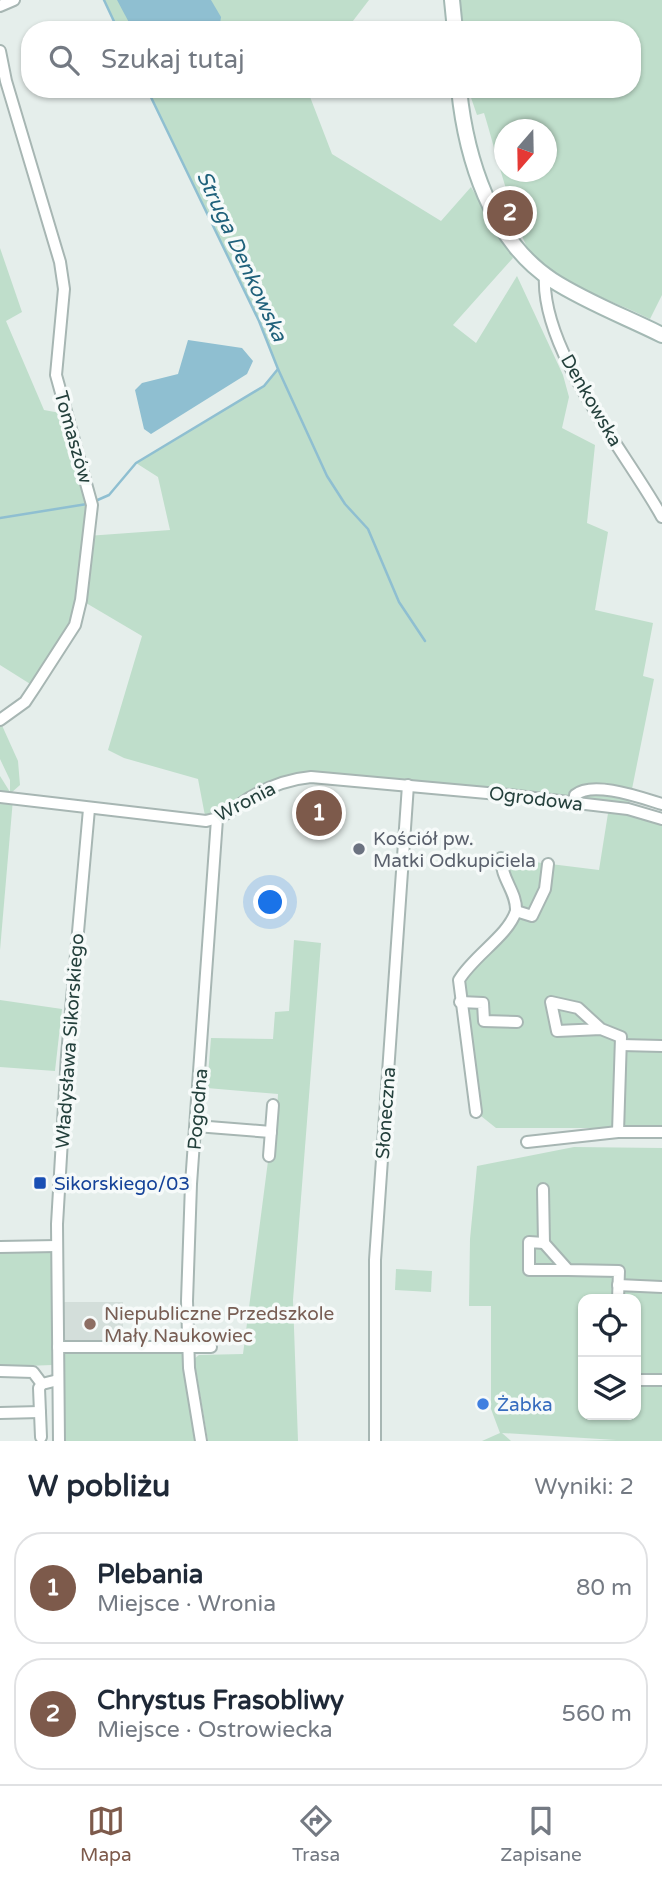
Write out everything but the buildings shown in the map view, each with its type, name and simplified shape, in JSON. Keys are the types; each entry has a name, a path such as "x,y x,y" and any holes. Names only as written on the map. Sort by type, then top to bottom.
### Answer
{"street":[{"path":"0,6 14,0"},
{"path":"452,0 454,21"},
{"name":"Tomaszów","path":"0,51 60,262 64,289 56,374 92,505 75,625 25,702 0,720"},
{"path":"461,98 475,170 494,215 519,253 545,275 662,334"},
{"name":"Denkowska","path":"545,275 544,291 554,328 575,376 662,517"},
{"name":"Wronia","path":"212,820 271,787 303,778 408,785"},
{"name":"Ogrodowa","path":"408,785 628,809 662,819"},
{"name":"Słoneczna","path":"376,1441 375,1260 408,785"},
{"path":"575,803 575,795 586,790 627,794 662,804"},
{"path":"0,797 89,809 212,820"},
{"name":"Władysława Sikorskiego","path":"59,1441 57,1246 66,1055 89,809"},
{"name":"Pogodna","path":"201,1441 187,1347 189,1217 212,820"},
{"path":"476,1112 459,987 463,975 481,952 513,921 516,904 501,871 501,858"},
{"path":"516,911 533,916 545,888 548,864"},
{"path":"460,1002 483,1003 484,1021 517,1021"},
{"path":"601,1029 621,1037 618,1132"},
{"path":"621,1045 662,1046"},
{"path":"269,1156 274,1105"},
{"path":"196,1126 271,1132"},
{"path":"527,1142 618,1132 662,1132"},
{"path":"543,1189 544,1242 568,1270"},
{"path":"544,1242 529,1242 528,1270 619,1271 618,1294"},
{"path":"0,1247 57,1246"},
{"path":"618,1285 662,1287"},
{"path":"58,1347 211,1347"},
{"path":"0,1371 33,1372 42,1384 41,1437"},
{"path":"42,1384 58,1380"},
{"path":"641,1380 662,1380"},
{"path":"0,1413 40,1412"}],"shaded area":[{"name":"Niepubliczne Przedszkole Mały Naukowiec","path":"58,1302 123,1302 123,1347 58,1347"}],"green space":[{"path":"104,0 369,0 353,21 114,21"},
{"path":"458,0 662,0 662,295 650,319 558,275 544,266 526,246 505,182 557,182 557,119 494,119 494,146 484,113 477,115 471,98 641,98 641,21 460,21"},
{"path":"151,98 310,98 332,154 441,221 471,187 513,258 453,325 476,343 517,276 563,375 569,397 562,428 595,445 587,523 608,532 595,610 653,623 643,676 654,679 628,809 662,819 662,1132 595,1134 595,1128 496,1128 476,1112 459,987 516,911 501,858 599,870 609,807 303,777 206,821 198,779 124,758 108,750 142,636 81,600 75,625 35,687 0,665 0,248 22,312 6,321 44,410 66,414 90,493 87,536 170,530 158,477 136,463 264,386 278,369 259,321"},
{"path":"0,721 18,761 20,785 11,793 0,792 0,776 10,792 10,780 0,759"},
{"path":"0,797 13,799 0,950"},
{"path":"294,940 321,943 293,1300 298,1441 208,1441 194,1359 199,1355 243,1354 268,1161 274,1160 278,1094 207,1088 211,1038 273,1039 275,1012 289,1011"},
{"path":"0,1000 62,1009 55,1071 0,1067"},
{"path":"574,1147 662,1148 662,1441 580,1441 616,1440 502,1433 511,1441 482,1441 500,1433 491,1409 491,1306 469,1306 470,1239 477,1166"},
{"path":"51,1246 52,1365 0,1367 0,1247"},
{"path":"396,1269 432,1271 431,1292 395,1290"},
{"path":"58,1347 187,1347 201,1441 59,1441"}],"water":[{"path":"117,0 211,0 221,17 220,21 128,21"},
{"path":"188,340 242,348 253,361 247,374 151,434 144,429 135,390 142,383 178,374"}],"waterway":[{"name":"Struga Denkowska","path":"104,0 114,21"},
{"name":"Struga Denkowska","path":"93,502 109,495 136,463 264,386 278,369 259,321 151,98"},
{"path":"278,369 327,476 345,504 368,529 399,602 425,641"},
{"name":"Struga Denkowska","path":"0,518 87,504"}],"place":[{"name":"Chrystus Frasobliwy","path":"510,213"},
{"name":"Plebania","path":"319,813"},
{"name":"Kościół pw. Matki Odkupiciela","path":"359,849"},
{"name":"Sikorskiego/03","path":"40,1183"},
{"name":"Niepubliczne Przedszkole Mały Naukowiec","path":"90,1324"},
{"name":"Żabka","path":"483,1404"}]}
